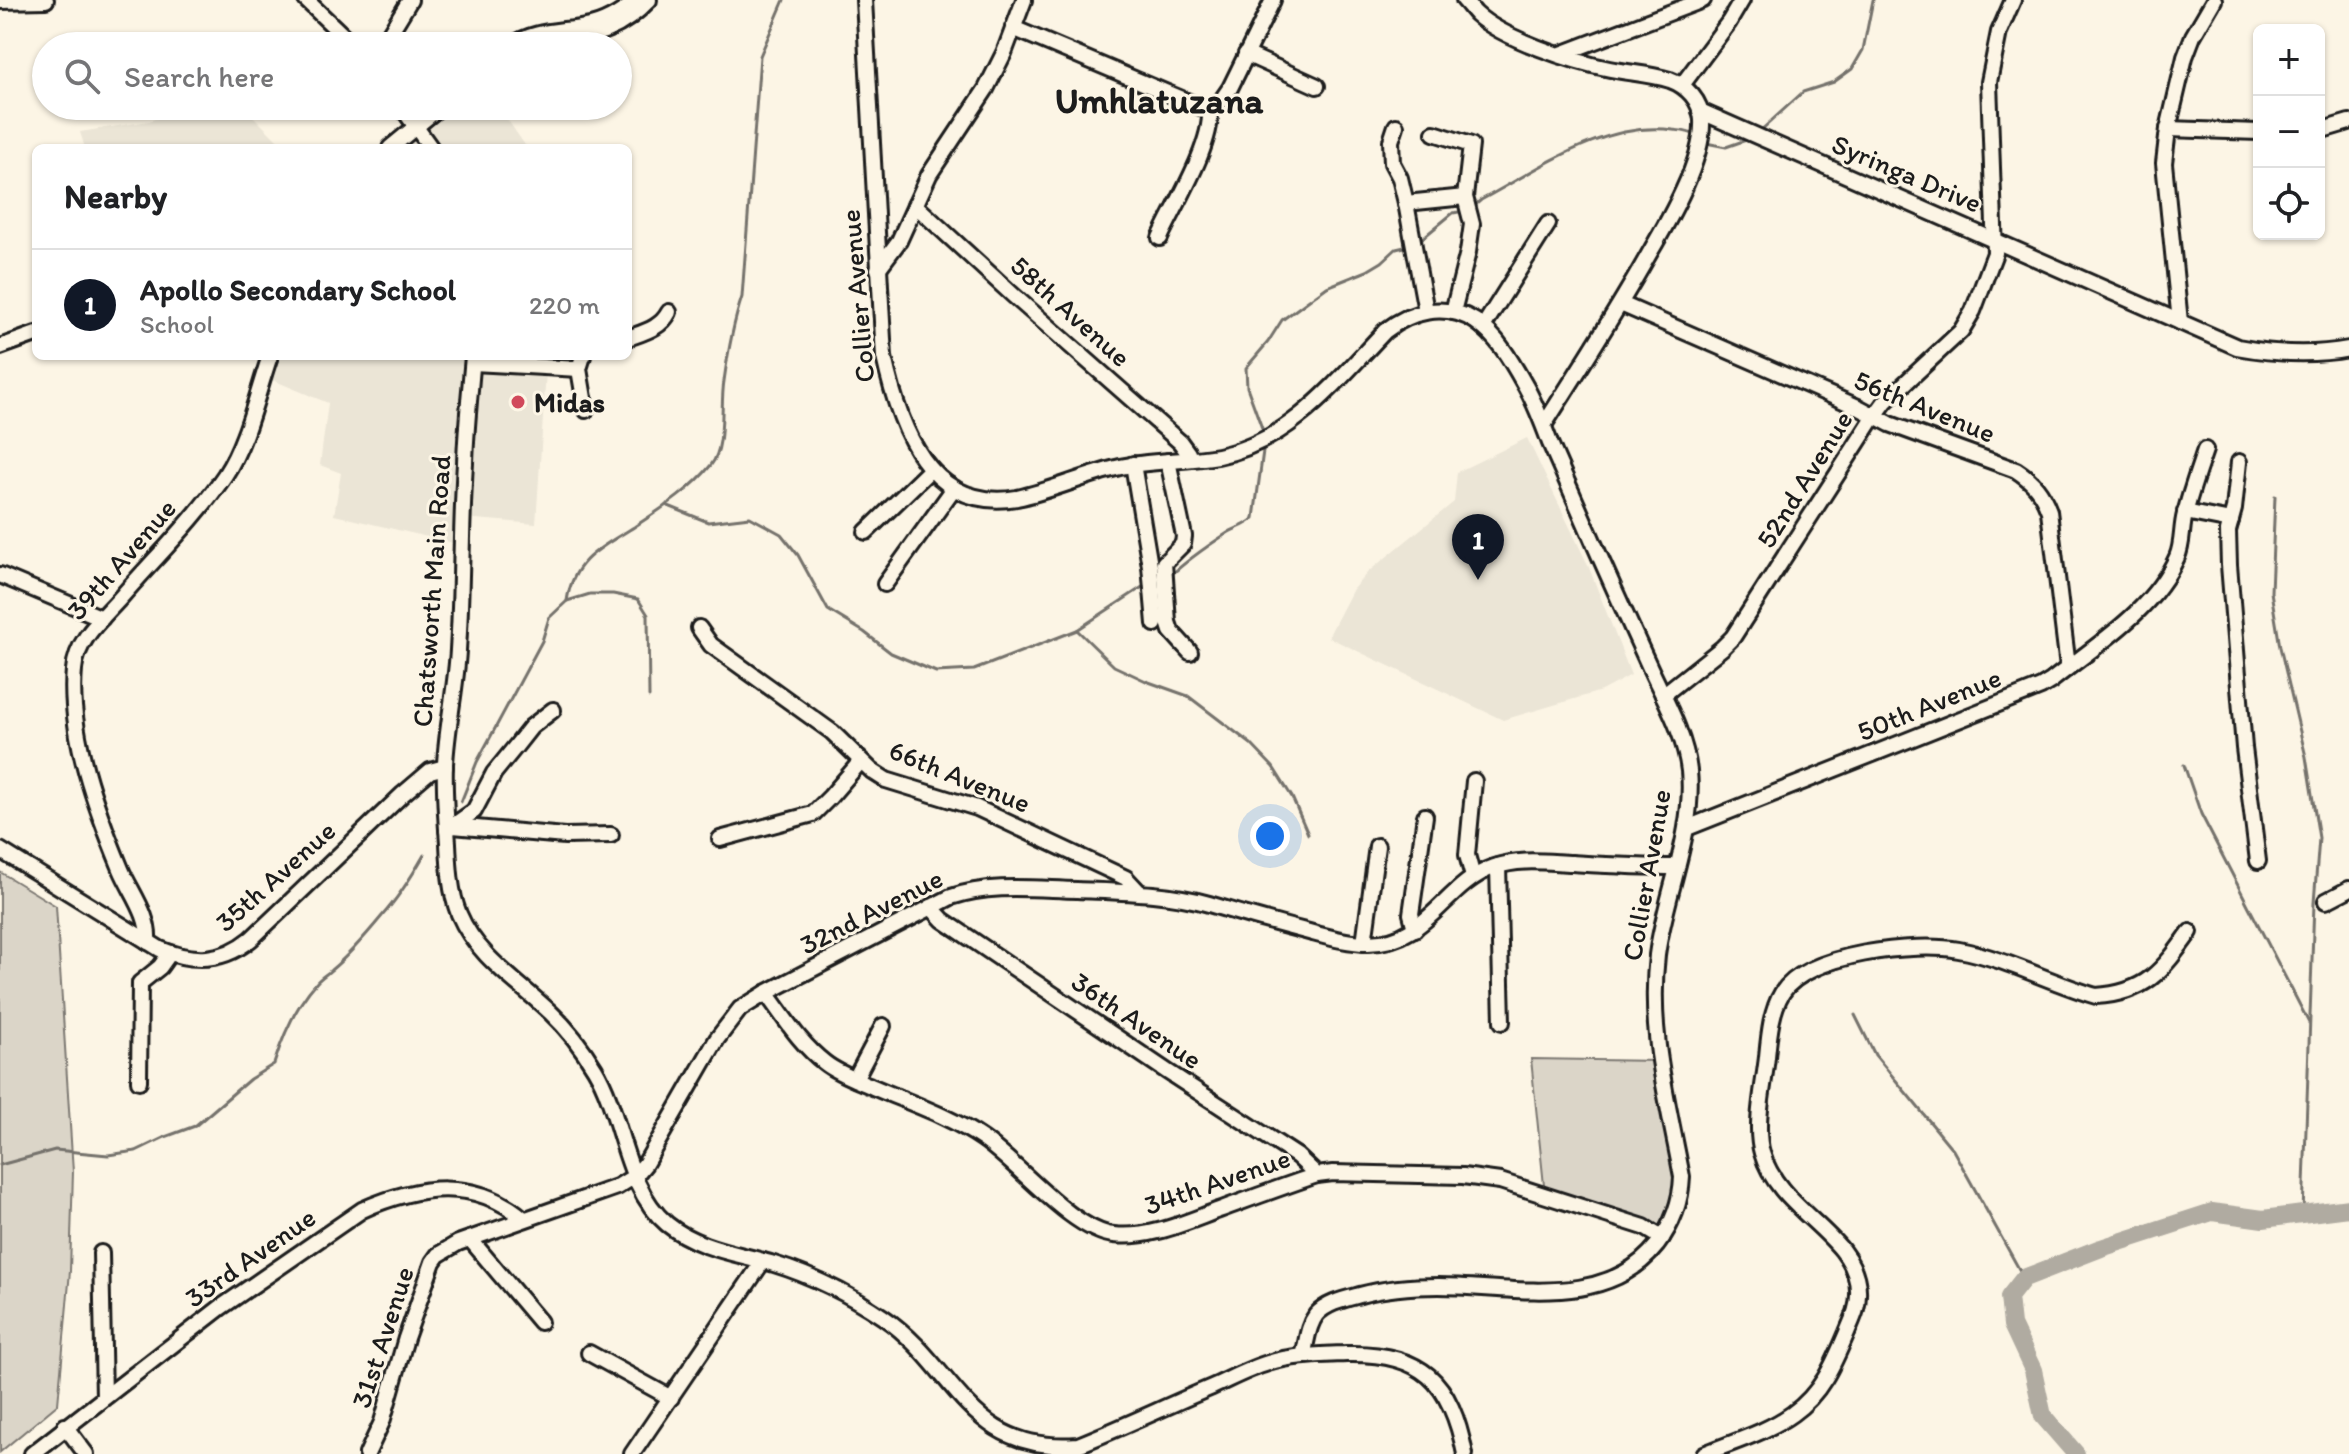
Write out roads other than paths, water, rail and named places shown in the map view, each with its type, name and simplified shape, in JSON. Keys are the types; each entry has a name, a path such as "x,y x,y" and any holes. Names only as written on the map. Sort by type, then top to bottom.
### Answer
{"street":[{"path":"0,1 46,0"},
{"path":"306,0 339,32"},
{"path":"391,32 410,0"},
{"path":"546,32 627,15 637,0"},
{"path":"603,32 649,0"},
{"name":"Collier Avenue","path":"864,0 884,357 891,390 908,436 918,455 931,469 954,488 977,498 998,500 1015,498 1133,464 1219,456 1239,450 1280,432 1302,415 1385,331 1402,319 1426,311 1453,312 1483,327 1518,372 1544,425 1686,753 1689,772 1687,828 1664,910 1654,1010 1659,1062 1682,1177 1674,1216 1662,1238 1644,1259 1622,1276 1577,1288 1549,1292 1414,1287 1345,1299 1323,1309 1316,1316 1308,1331 1303,1356"},
{"path":"878,269 899,241 929,175 986,89 1024,0"},
{"path":"1160,238 1202,150 1210,111 1230,88 1273,0"},
{"path":"1464,0 1477,15 1503,31 1561,54 1587,64 1654,76 1682,85 1690,91 1702,121 1697,149 1675,209 1621,304 1544,425"},
{"path":"1561,54 1703,0"},
{"path":"1682,85 1742,0"},
{"name":"52nd Avenue","path":"1663,695 1722,648 1742,624 1885,402 1961,331 1973,311 1995,253 1989,82 1999,32 2013,0"},
{"path":"2180,322 2164,163 2168,129 2185,57 2214,0"},
{"path":"1013,28 1210,111"},
{"path":"1246,54 1317,86"},
{"name":"Syringa Drive","path":"1700,111 2237,347 2298,354 2349,349"},
{"path":"411,120 428,144"},
{"path":"395,144 423,120"},
{"path":"2325,129 2349,122"},
{"path":"1396,126 1391,141 1392,163 1400,178 1406,203 1426,311"},
{"path":"2168,129 2253,132"},
{"path":"1434,133 1471,145 1465,197 1472,224 1453,312"},
{"path":"1406,203 1465,197"},
{"name":"58th Avenue","path":"915,205 1180,442 1189,459"},
{"path":"1483,327 1548,224"},
{"name":"56th Avenue","path":"1621,304 1890,424 2016,470 2031,479 2040,490 2049,511 2068,667"},
{"path":"632,336 659,325 669,312"},
{"path":"0,347 32,335"},
{"name":"39th Avenue","path":"148,942 149,929 102,821 83,758 73,693 75,659 102,618 226,475 269,360"},
{"name":"Chatsworth Main Road","path":"473,360 464,466 455,696 445,767 452,887 459,914 474,939 489,957 552,1013 596,1070 610,1100 635,1176 654,1210 682,1234 710,1247 810,1276 882,1316 913,1341 983,1427 1014,1447 1054,1451 1078,1445 1267,1363 1303,1356 1372,1353 1412,1364 1442,1390 1453,1409 1465,1454"},
{"path":"582,360 586,410"},
{"name":"50th Avenue","path":"1687,828 2041,687 2126,622 2161,583 2179,553 2185,512 2205,450"},
{"path":"1155,624 1158,579 1165,560 1183,544 1184,536 1168,461"},
{"path":"2239,462 2229,549 2240,705 2258,861"},
{"path":"1133,464 1171,631 1190,652"},
{"path":"866,532 931,469"},
{"path":"885,584 954,488"},
{"path":"2185,512 2231,521"},
{"path":"0,575 102,618"},
{"name":"66th Avenue","path":"699,628 711,645 832,732 861,761 886,780 977,808 1126,878 1140,893"},
{"path":"450,828 474,811 494,773 523,736 553,710"},
{"path":"720,839 813,814 861,761"},
{"name":"35th Avenue","path":"0,850 148,942 170,953 206,959 225,955 242,946 425,775 436,768 445,767"},
{"path":"1473,877 1467,855 1474,781"},
{"path":"1415,929 1411,914 1425,816"},
{"path":"450,828 565,836 611,835"},
{"path":"1364,943 1377,846"},
{"name":"32nd Avenue","path":"635,1176 734,1015 766,993 951,897 980,889 1004,888 1169,896 1206,903 1316,934 1364,943 1393,939 1415,929 1473,877 1498,866 1521,862 1675,867"},
{"path":"1498,866 1502,1022"},
{"path":"2326,901 2349,889"},
{"name":"36th Avenue","path":"931,907 943,920 1297,1156 1317,1175"},
{"path":"1704,1454 1784,1420 1805,1404 1820,1388 1833,1366 1857,1307 1857,1282 1851,1262 1825,1231 1784,1193 1765,1163 1760,1148 1760,1117 1770,1033 1777,1005 1789,985 1817,966 1896,948 1943,948 1982,955 2096,996 2113,995 2131,991 2150,978 2164,966 2190,932"},
{"path":"139,1081 140,983 157,970 170,953"},
{"name":"34th Avenue","path":"766,993 815,1054 837,1071 974,1133 997,1149 1072,1216 1102,1233 1125,1236 1164,1229 1317,1175 1463,1176 1500,1181 1644,1227 1662,1238"},
{"path":"855,1079 883,1026"},
{"name":"31st Avenue","path":"367,1454 382,1422 406,1338 438,1255 470,1239 617,1187 635,1176"},
{"name":"33rd Avenue","path":"32,1454 232,1299 362,1210 417,1192 447,1189 464,1190 495,1199 524,1219"},
{"path":"470,1239 540,1322"},
{"path":"101,1253 104,1397"},
{"path":"632,1454 763,1261"},
{"path":"589,1353 671,1398"},
{"path":"65,1426 86,1454"}],"waterway":[{"path":"567,601 570,587 582,564 600,548 675,499 703,474 716,457 721,437 727,359 742,297 760,56 784,0"},
{"path":"1758,133 1803,92 1834,82 1852,69 1863,50 1873,0"},
{"path":"1473,207 1549,162 1622,132 1648,129 1682,131 1697,136"},
{"path":"1706,143 1726,147 1749,139"},
{"path":"1419,241 1453,213 1465,211"},
{"path":"1263,431 1247,387 1246,368 1282,320 1327,287 1367,271 1396,249 1409,246"},
{"path":"1169,577 1204,549 1254,518 1263,451"},
{"path":"2275,496 2271,592 2280,647 2306,757 2319,838 2303,1214"},
{"path":"666,505 708,522 750,517 781,534 798,555 828,610 891,653 936,672 974,670 1077,630 1147,584"},
{"path":"461,802 477,762 542,641 549,618 567,601 590,594 638,599 648,615 649,697"},
{"path":"1077,630 1114,666 1188,696 1251,744 1273,767 1292,797 1308,834"},
{"path":"2184,765 2201,814 2309,1023"},
{"path":"0,1165 55,1150 108,1155 136,1151 195,1126 250,1079 274,1064 291,1020 303,1000 388,909 424,855"},
{"path":"1855,1015 1875,1055 1953,1150 2024,1278"},
{"path":"2076,1454 2043,1416 2033,1370 2012,1325 2009,1297 2024,1278 2101,1248 2212,1212 2263,1219 2349,1208"}],"place":[{"name":"Midas","path":"518,402"},
{"name":"Apollo Secondary School","path":"1478,580"}],"district":[{"name":"Umhlatuzana","path":"1159,100"}]}
